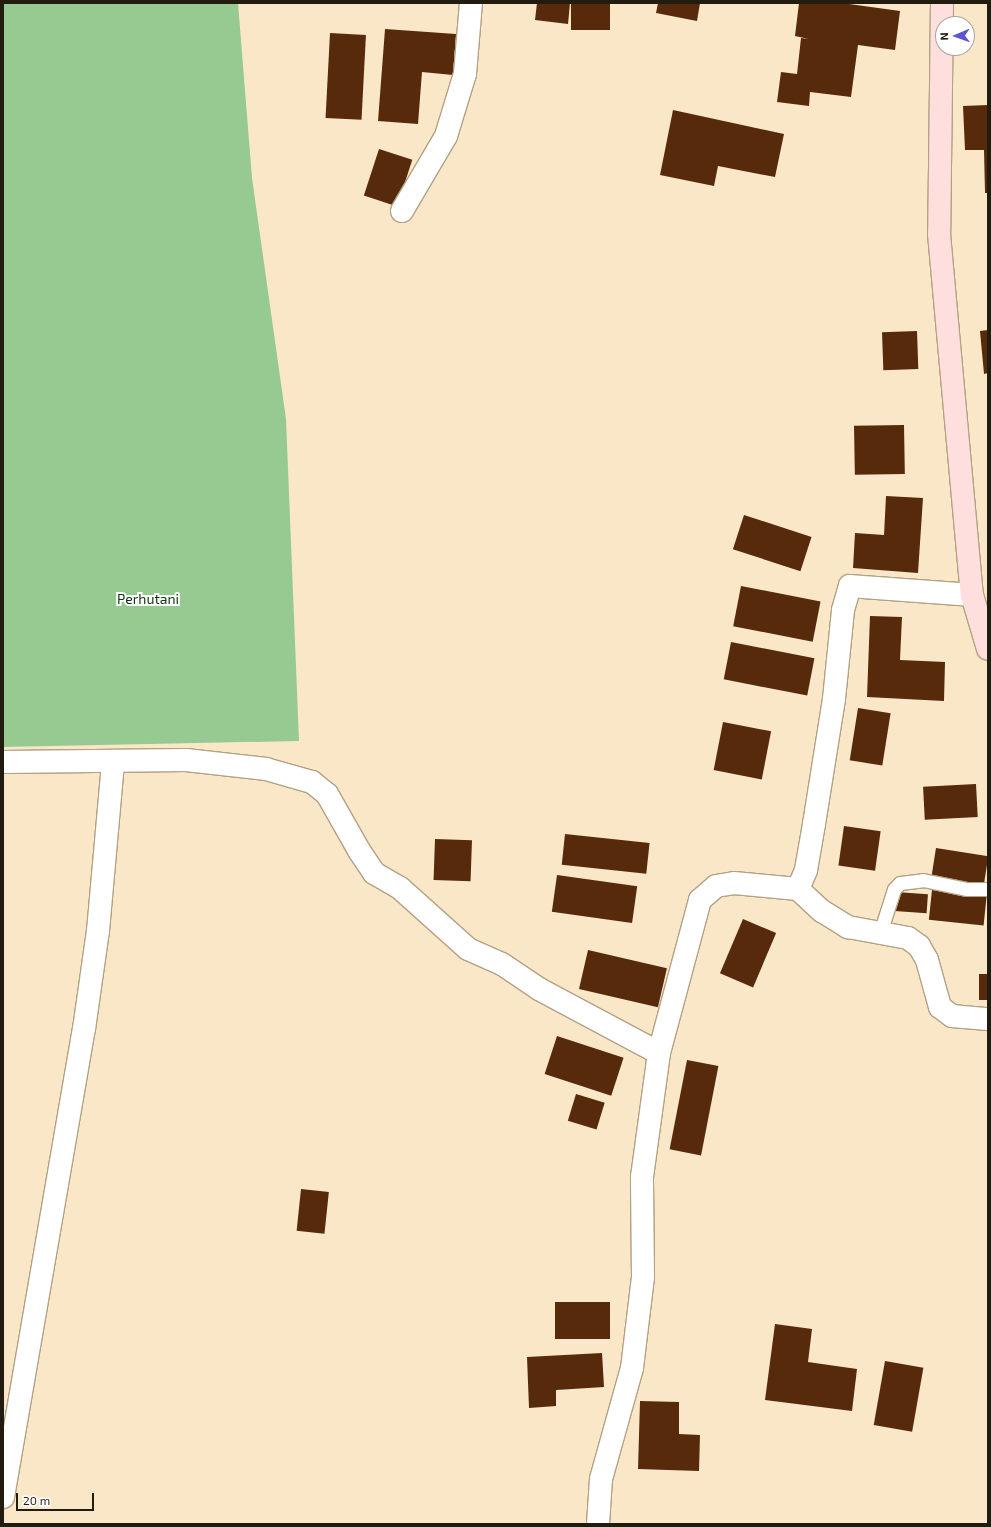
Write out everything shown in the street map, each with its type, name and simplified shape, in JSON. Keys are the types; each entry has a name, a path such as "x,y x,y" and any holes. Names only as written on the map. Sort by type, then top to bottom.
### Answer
{"street":[{"path":"402,211 446,136 465,74 471,3"},
{"path":"942,3 939,234 972,595 988,649"},
{"path":"798,889 806,870 814,824 834,700 844,610 850,586 972,595"},
{"path":"3,762 194,761 266,769 312,782 327,794 360,852 374,873 400,888 468,948 502,964 538,989 659,1053"},
{"path":"3,1497 84,1029 98,931 113,762"},
{"path":"598,1524 601,1479 632,1368 642,1277 642,1177 659,1053 700,900 716,886 734,883 798,889 822,911 848,927 908,938 919,946 927,960 940,1007 946,1013 988,1020"}],"lane":[{"path":"880,933 894,889 900,883 923,880 968,889 988,889"}],"green space":[{"name":"Perhutani","path":"3,3 238,3 252,178 286,419 299,741 3,747"}],"building":[{"path":"537,3 570,3 568,24 535,20"},
{"path":"571,3 610,3 610,30 571,30"},
{"path":"658,3 700,3 697,21 656,13"},
{"path":"799,3 842,3 900,11 895,50 858,45 851,97 810,92 809,106 777,102 781,72 797,74 801,38 809,39 795,36"},
{"path":"385,29 456,34 453,75 422,72 418,124 378,121"},
{"path":"330,33 366,35 362,120 326,118"},
{"path":"988,105 988,193 985,193 984,150 965,150 963,106"},
{"path":"673,110 784,134 775,177 718,166 714,186 660,175"},
{"path":"379,149 412,160 397,206 364,196"},
{"path":"988,330 988,373 984,374 980,331"},
{"path":"917,331 918,369 883,370 882,332"},
{"path":"904,425 905,474 855,475 854,426"},
{"path":"886,496 923,498 918,573 853,568 855,533 884,535"},
{"path":"744,515 812,537 800,571 733,549"},
{"path":"741,586 821,601 813,642 733,626"},
{"path":"870,616 902,617 900,660 945,662 944,701 867,697"},
{"path":"731,642 814,658 807,696 724,679"},
{"path":"858,708 891,713 882,766 850,760"},
{"path":"723,722 771,731 762,779 714,770"},
{"path":"976,784 978,817 925,820 923,787"},
{"path":"844,826 881,831 875,871 838,866"},
{"path":"565,834 650,843 646,874 562,865"},
{"path":"435,839 472,840 471,881 434,880"},
{"path":"936,848 988,856 984,885 931,877"},
{"path":"557,875 637,886 632,923 552,912"},
{"path":"932,890 987,896 984,926 929,920"},
{"path":"896,892 928,894 927,913 895,911"},
{"path":"743,919 776,933 753,987 720,973"},
{"path":"588,950 667,968 658,1007 579,989"},
{"path":"979,974 988,974 988,1000 979,1000"},
{"path":"557,1036 624,1058 611,1096 545,1074"},
{"path":"687,1060 718,1066 701,1155 670,1149"},
{"path":"576,1094 605,1103 597,1130 568,1121"},
{"path":"301,1189 329,1192 324,1234 297,1231"},
{"path":"555,1302 610,1302 610,1339 555,1339"},
{"path":"775,1324 812,1329 808,1362 857,1369 852,1411 765,1400"},
{"path":"602,1353 604,1387 556,1390 556,1406 529,1408 527,1357"},
{"path":"885,1361 923,1368 912,1432 874,1425"},
{"path":"640,1401 679,1402 679,1434 700,1435 699,1471 638,1469"}]}
